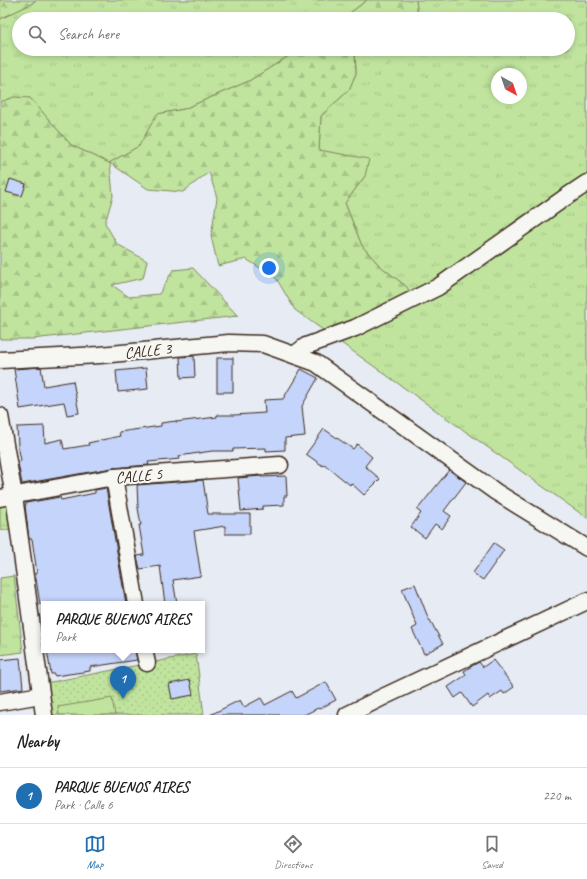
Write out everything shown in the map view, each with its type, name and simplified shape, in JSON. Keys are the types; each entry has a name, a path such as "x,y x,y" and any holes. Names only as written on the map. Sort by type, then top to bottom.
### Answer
{"street":[{"path":"294,355 306,346 355,328 438,287 587,183"},
{"name":"CALLE 3","path":"0,360 100,356 229,343 263,344 316,363 496,492 587,548"},
{"path":"0,416 7,497 44,715"},
{"name":"CALLE 5","path":"7,497 114,477 280,465"},
{"path":"114,477 135,601"},
{"path":"347,715 587,601"},
{"path":"0,702 41,695"}],"green space":[{"path":"0,0 36,0 31,4 0,19"},
{"path":"36,0 367,0 351,12 14,12"},
{"path":"367,0 416,0 417,12 351,12"},
{"path":"416,0 587,0 587,518 337,340 407,287 379,265 362,246 345,203 365,176 319,150 321,116 349,90 356,73 355,56 575,56 575,12 417,12"},
{"path":"12,13 12,56 289,56 249,81 184,109 158,114 139,146 109,163 71,145 30,98 0,102 0,19"},
{"path":"289,56 355,56 356,73 349,90 321,116 319,150 369,159 365,176 345,203 362,246 379,265 407,287 415,304 337,340 295,310 276,278 246,259 218,266 211,236 217,198 209,172 183,192 148,189 110,163 113,196 105,223 117,244 147,261 143,278 112,285 129,297 159,294 173,270 193,268 238,316 32,339 0,339 0,102 14,97 30,98 71,145 109,163 139,146 157,114 184,109 249,81"},
{"path":"10,501 14,529 0,529 0,503"},
{"path":"14,576 23,652 0,655 0,578"},
{"path":"196,654 204,715 47,715 41,684"},
{"path":"112,698 115,715 59,715 58,707"}],"building":[{"path":"10,179 26,184 22,196 6,192"},
{"path":"194,356 195,377 181,378 180,357"},
{"path":"217,358 233,358 233,392 217,392"},
{"path":"41,367 44,386 73,381 79,413 67,415 64,402 20,409 14,369"},
{"path":"146,368 148,389 118,392 116,371"},
{"path":"301,369 318,378 302,406 305,436 285,438 285,450 266,451 266,448 212,451 179,456 180,459 148,462 149,465 112,468 22,484 18,463 21,460 18,446 17,427 44,426 45,443 62,439 64,449 89,445 88,443 120,436 119,432 161,426 161,423 217,417 217,415 265,413 264,400 283,399"},
{"path":"324,429 353,449 357,444 372,457 365,466 380,479 364,495 351,483 350,485 324,464 323,466 306,454"},
{"path":"449,470 466,482 444,511 451,516 442,529 435,524 425,538 411,527 421,513 417,510"},
{"path":"286,476 287,496 284,496 284,505 263,506 263,509 241,511 238,478"},
{"path":"203,480 208,514 250,514 250,534 225,534 225,526 194,531 201,576 173,580 176,601 165,601 160,566 140,569 137,556 144,555 139,525 141,525 138,508 137,485"},
{"path":"106,488 125,601 41,601 40,604 32,539 29,539 25,505 26,503 60,497 61,500 95,493 95,490"},
{"path":"494,543 504,550 483,580 473,573"},
{"path":"415,584 429,620 443,644 424,654 412,629 417,626 402,589"},
{"path":"48,653 136,653 137,660 90,667 90,671 55,676 54,674 51,674"},
{"path":"20,658 23,688 0,691 0,660"},
{"path":"493,660 514,687 504,694 502,691 490,699 488,695 472,707 462,693 455,698 448,687 466,675 464,671 479,662 483,667"},
{"path":"190,680 193,695 172,699 169,684"},
{"path":"326,682 336,700 304,715 210,715 240,700 244,707 261,698 265,705 292,691 296,698"}],"place":[{"name":"PARQUE BUENOS AIRES","path":"123,699"}]}
